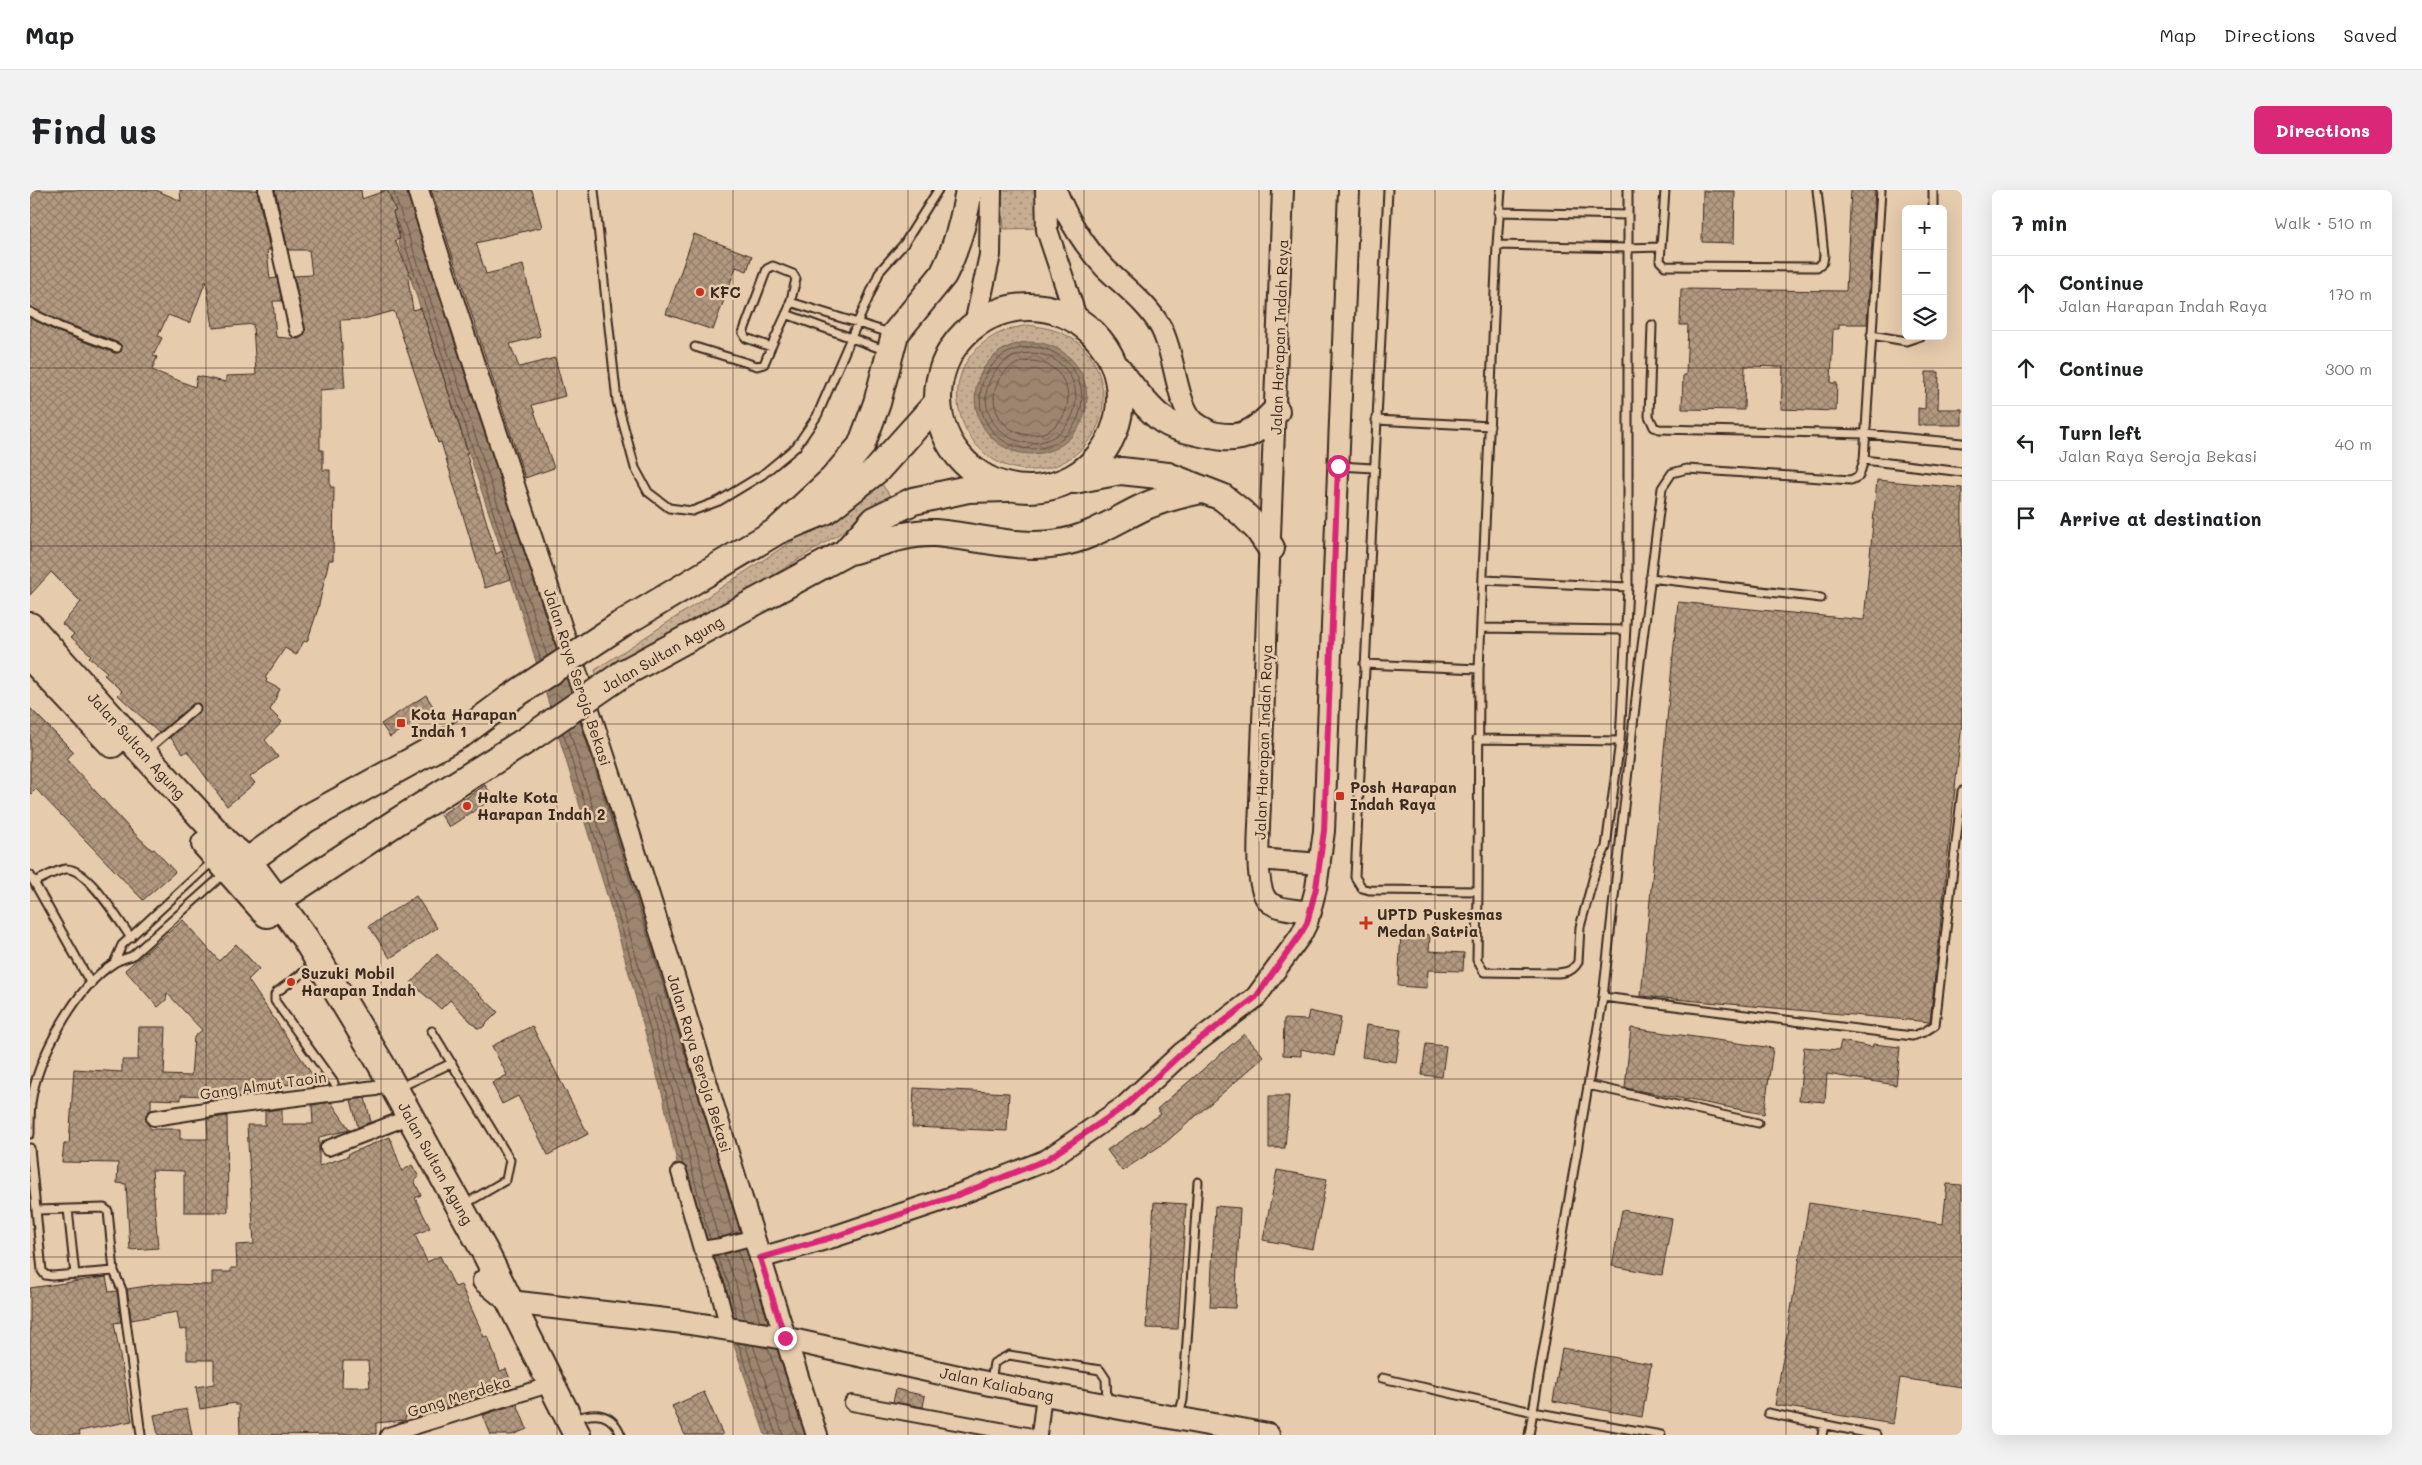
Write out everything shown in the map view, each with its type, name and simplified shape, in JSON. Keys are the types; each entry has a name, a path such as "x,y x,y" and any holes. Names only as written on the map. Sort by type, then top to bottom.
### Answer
{"highway":[{"path":"777,531 832,479 861,446 876,403 892,343 948,266 964,224 969,190"},
{"path":"1271,548 1258,529 1222,497 1168,476 1120,471 1065,481 1042,488 1013,487 987,478 962,459 945,432 938,402 940,380 947,359 959,340 975,324 999,312 1025,307 1052,310 1077,320 1100,339 1115,365 1132,388 1164,421 1189,430 1225,438 1245,435 1262,426 1276,411"},
{"path":"1065,481 1092,464 1108,444 1118,421 1121,395 1115,365"},
{"path":"229,859 286,833 306,819 463,733 510,698 620,625 777,531 825,511 877,470 938,402"},
{"name":"Jalan Sultan Agung","path":"270,906 317,873 530,738 624,673 845,552 874,520 913,501 968,490 1013,487"},
{"path":"845,552 907,535 933,533 991,539 1022,545 1059,543 1089,535 1166,497 1201,490"},
{"name":"Jalan Sultan Agung","path":"30,626 143,753 229,859 270,906 305,938 386,1089 396,1122 484,1281 539,1388 569,1430"},
{"name":"Jalan Sultan Agung","path":"30,657 229,859"},
{"path":"229,859 240,841 262,839 286,833"},
{"path":"305,938 301,911 306,894 317,873"},
{"name":"Jalan Sultan Agung","path":"270,906 305,971 386,1089 460,1207 510,1302 569,1430"}],"main road":[{"path":"484,1281 510,1302"},
{"name":"Jalan Kaliabang","path":"510,1302 728,1328 779,1337 990,1384 1178,1418 1233,1432 1268,1435"}],"street":[{"path":"266,190 297,330"},
{"name":"Jalan Raya Seroja Bekasi","path":"418,190 454,307 642,873 751,1238 760,1258 779,1337 817,1435"},
{"path":"975,324 990,255 991,190"},
{"path":"1046,190 1047,230 1077,320"},
{"path":"1056,190 1076,229 1103,266 1151,313 1160,326 1168,343 1185,406 1193,420 1225,438"},
{"name":"Jalan Harapan Indah Raya","path":"1283,190 1260,859 1320,864"},
{"path":"760,1258 833,1237 958,1195 1046,1160 1125,1106 1182,1053 1256,997 1300,935 1311,912 1320,864 1325,804 1349,190"},
{"path":"1260,859 1260,882 1265,899 1278,907 1311,912"},
{"name":"Gang Almut Taoin","path":"154,1118 218,1108 386,1089"},
{"path":"328,1148 396,1122"},
{"path":"679,1172 701,1249 717,1286 728,1328"},
{"path":"701,1249 751,1238"},
{"name":"Gang Merdeka","path":"388,1435 539,1388"},
{"path":"1039,1435 1044,1394"},
{"path":"852,1403 1026,1435"}],"lane":[{"path":"594,190 618,401 635,468 648,492 669,508 692,511 719,501 762,475 796,447 817,416 880,271 904,244 938,190"},
{"path":"1388,190 1355,877 1362,888 1369,890 1478,891"},
{"path":"1501,190 1496,245 1479,669 1477,738 1477,960 1484,972 1558,973 1569,971 1578,962 1580,927 1595,872 1606,847 1620,741 1628,587 1628,190"},
{"path":"1665,190 1660,261 1665,266 1817,267 1823,262 1824,255 1817,190"},
{"path":"1529,1435 1603,997 1660,499 1667,478 1672,473 1687,469 1851,480 1859,476 1864,460 1881,190"},
{"path":"1933,205 1934,190"},
{"path":"1498,212 1628,215"},
{"path":"1496,245 1627,248 1661,246"},
{"path":"695,348 757,366 764,364 786,314 796,276 773,266 768,267 743,333 746,338 771,347"},
{"path":"790,302 857,324 892,343"},
{"path":"30,312 60,327 117,348"},
{"path":"786,314 851,339 892,343"},
{"path":"1652,325 1649,416 1654,427 1658,429 1865,434 1962,443"},
{"path":"1871,335 1909,340"},
{"path":"1376,420 1490,426"},
{"path":"1864,460 1962,472"},
{"path":"1338,466 1374,468"},
{"path":"1650,578 1821,598"},
{"path":"1484,580 1628,587"},
{"path":"1481,628 1625,630"},
{"path":"1364,664 1479,669"},
{"path":"143,753 196,708"},
{"path":"1477,738 1620,741"},
{"path":"1603,997 1912,1036 1924,1032 1935,1025 1962,791"},
{"path":"114,963 122,946 229,859"},
{"path":"30,1134 31,1102 44,1059 56,1030 91,984 114,963 132,956 229,859"},
{"path":"34,882 66,869 76,870 106,902 131,938"},
{"path":"30,875 91,984"},
{"path":"305,971 277,992 275,1001 334,1083"},
{"path":"432,1031 510,1160 506,1180 460,1207"},
{"path":"386,1089 452,1063"},
{"path":"1588,1085 1758,1123"},
{"path":"30,1148 38,1210 42,1271 52,1276 114,1271"},
{"path":"1178,1418 1183,1400 1198,1182"},
{"path":"38,1210 104,1208 108,1211 114,1271 122,1290 141,1435"},
{"path":"68,1209 75,1274"},
{"path":"990,1384 994,1362 1009,1355 1082,1366 1100,1370 1103,1374 1108,1390 1106,1406"},
{"path":"1382,1378 1533,1412 1661,1435"},
{"path":"1768,1413 1876,1435"},
{"path":"569,1430 589,1414 606,1416 611,1419 621,1435"},
{"path":"1822,1435 1824,1424"}],"shaded area":[{"path":"1001,190 1036,190 1039,228 1004,229"},
{"path":"1028,325 1058,332 1080,344 1090,355 1097,368 1103,397 1102,412 1098,425 1085,445 1066,461 1050,467 1033,470 1009,467 988,456 972,440 962,420 958,398 960,376 971,356 994,336 1007,330"},
{"path":"881,483 893,500 600,684 595,670"}],"water":[{"path":"381,190 418,190 817,1435 765,1435 728,1328 679,1172 663,1097 613,915 511,579"},
{"path":"1031,342 1052,346 1071,358 1083,377 1087,398 1083,419 1071,438 1052,450 1031,454 1010,450 991,438 979,419 975,398 979,377 991,358 1010,346"}],"building":[{"path":"30,190 156,190 181,201 180,190 257,190 270,250 267,250 270,279 277,278 282,301 273,301 276,337 298,339 305,333 294,276 312,275 309,250 288,250 275,190 361,190 362,199 387,190 396,211 393,212 400,239 395,240 411,278 408,279 413,310 421,308 468,453 466,453 496,554 502,551 511,579 485,588 441,442 438,443 394,311 363,319 340,320 345,388 320,390 320,450 323,450 323,470 330,470 330,487 334,487 333,560 329,560 318,609 307,642 304,641 296,655 285,648 265,678 267,679 266,682 280,689 270,710 282,722 265,740 278,757 250,777 255,783 227,806 187,751 183,754 170,737 199,712 200,704 193,704 159,733 118,695 122,691 104,675 107,672 89,657 91,655 71,637 74,634 62,624 81,602 51,572 30,595 30,318 58,332 115,353 120,352 122,348 119,343 62,322 30,307","holes":["206,280 213,328 253,324 256,375 226,376 226,382 197,376 195,387 152,370 157,357 153,356 162,338 158,336 168,315 190,323"]},
{"path":"431,190 532,190 542,227 476,243 486,274 523,265 540,336 510,344 519,367 555,358 565,396 532,405 554,468 525,478"},
{"path":"1851,190 1875,190 1867,324 1839,324 1839,329 1833,329 1831,383 1837,383 1836,411 1781,409 1783,367 1745,366 1744,410 1682,409 1683,375 1686,375 1688,325 1680,325 1681,289 1846,291"},
{"path":"1703,191 1735,191 1734,243 1702,242"},
{"name":"KFC","path":"694,234 752,256 747,271 736,267 713,330 666,314"},
{"path":"1926,372 1939,372 1938,409 1962,409 1962,425 1918,425 1918,408 1925,409"},
{"path":"1877,480 1962,488 1962,723 1930,1022 1641,996 1678,602 1864,620"},
{"path":"426,695 434,708 390,737 381,724"},
{"path":"30,708 74,752 66,759 131,830 152,850 154,849 175,872 143,900 36,789 30,795"},
{"name":"Halte Kota Harapan Indah 2","path":"485,785 494,798 449,827 441,815"},
{"path":"416,896 437,928 390,958 369,926"},
{"path":"183,920 219,961 236,944 259,969 248,980 320,1086 312,1087 312,1083 282,1085 282,1091 265,1093 265,1084 238,1097 206,1101 206,1096 181,1095 181,1100 151,1099 151,1110 146,1115 147,1123 151,1129 180,1129 180,1139 208,1139 207,1119 227,1116 228,1212 184,1212 184,1171 152,1170 158,1248 130,1250 126,1184 117,1183 118,1163 62,1162 64,1144 69,1144 74,1069 122,1072 122,1060 138,1060 139,1027 166,1027 164,1075 191,1076 194,1037 202,1030 167,993 166,1000 158,1007 125,970"},
{"path":"1401,933 1430,935 1429,951 1464,953 1463,971 1428,970 1427,988 1398,986"},
{"path":"437,954 498,1012 482,1028 477,1028 450,1000 441,1009 411,983"},
{"path":"1309,1011 1341,1018 1334,1056 1301,1049 1301,1056 1283,1055 1284,1019 1307,1020"},
{"path":"1366,1025 1401,1030 1396,1062 1362,1057"},
{"path":"532,1026 588,1134 548,1155 518,1096 502,1104 492,1083 507,1075 492,1046"},
{"path":"1631,1028 1773,1048 1764,1114 1625,1088"},
{"path":"1244,1034 1264,1057 1166,1142 1122,1171 1107,1150 1161,1114 1157,1109"},
{"path":"1841,1041 1872,1047 1873,1044 1900,1047 1896,1085 1827,1074 1825,1102 1799,1100 1804,1047 1839,1050"},
{"path":"1426,1044 1446,1046 1442,1077 1422,1075"},
{"path":"914,1088 1009,1093 1007,1131 912,1127"},
{"path":"1269,1096 1289,1096 1285,1148 1269,1148"},
{"path":"365,1098 371,1122 358,1127 351,1100"},
{"path":"331,1102 350,1130 319,1137 319,1166 349,1156 348,1154 390,1137 402,1171 412,1165 419,1177 414,1180 421,1195 415,1198 430,1228 415,1235 427,1262 440,1256 455,1287 461,1285 484,1337 488,1336 500,1371 506,1369 513,1387 447,1407 419,1410 420,1414 405,1417 405,1420 376,1423 376,1434 240,1435 239,1405 235,1405 235,1403 200,1409 196,1387 214,1384 214,1360 187,1360 187,1329 180,1330 177,1312 131,1320 127,1289 160,1284 212,1285 212,1272 231,1272 231,1268 237,1268 236,1245 254,1244 247,1125 265,1125 265,1111 282,1109 282,1124 313,1124 312,1105","holes":["343,1361 368,1361 370,1387 342,1387"]},
{"path":"1277,1170 1327,1179 1313,1249 1263,1240"},
{"path":"1947,1184 1962,1185 1962,1387 1900,1378 1893,1424 1775,1405 1809,1203 1943,1224"},
{"path":"1154,1202 1186,1204 1178,1329 1146,1328"},
{"path":"1215,1206 1240,1208 1235,1308 1210,1307"},
{"path":"1622,1210 1672,1219 1662,1275 1612,1266"},
{"path":"106,1277 109,1292 117,1291 121,1322 114,1323 132,1421 79,1431 80,1435 30,1435 30,1288"},
{"path":"1562,1348 1651,1364 1642,1417 1553,1401"},
{"path":"896,1389 925,1396 923,1407 893,1402"},
{"path":"704,1392 723,1435 685,1435 672,1406"},
{"path":"517,1404 527,1429 512,1435 491,1435 483,1415"},
{"path":"187,1409 192,1435 158,1435 154,1415"}],"place":[{"name":"KFC","path":"700,292"},
{"name":"Kota Harapan Indah 1","path":"401,723"},
{"name":"Posh Harapan Indah Raya","path":"1340,796"},
{"name":"Halte Kota Harapan Indah 2","path":"467,806"},
{"name":"UPTD Puskesmas Medan Satria","path":"1366,923"},
{"name":"Suzuki Mobil Harapan Indah","path":"291,982"}],"route":[{"path":"785,1338 760,1258 904,1214 1046,1160 1125,1106 1182,1053 1256,997 1300,935 1311,912 1324,831 1338,466"}]}
